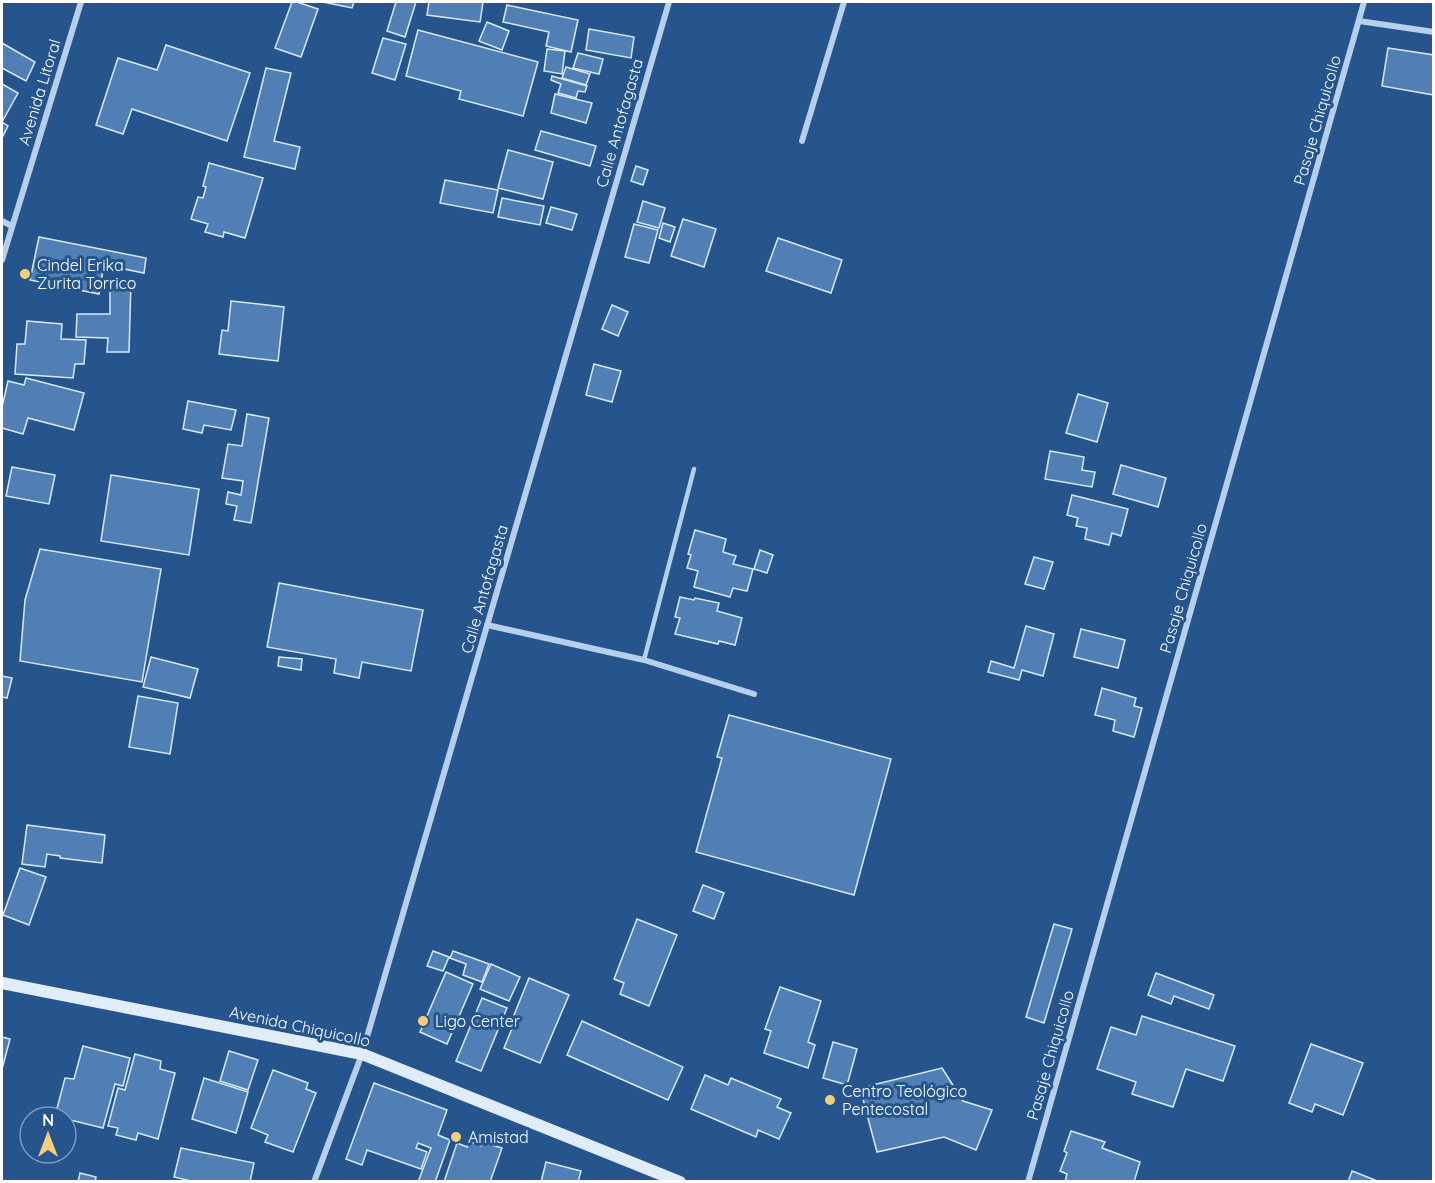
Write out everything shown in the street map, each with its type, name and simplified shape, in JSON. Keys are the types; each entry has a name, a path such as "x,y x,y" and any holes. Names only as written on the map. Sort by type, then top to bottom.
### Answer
{"main road":[{"name":"Avenida Chiquicollo","path":"2,983 362,1054 680,1182"}],"street":[{"name":"Avenida Litoral","path":"2,260 81,2"},
{"name":"Calle Antofagasta","path":"314,1182 362,1054 669,2"},
{"path":"802,141 844,2"},
{"name":"Pasaje Chiquicollo","path":"1028,1182 1364,2"},
{"path":"1359,21 1434,32"},
{"path":"2,221 12,226"},
{"path":"488,625 644,660 754,694"}],"lane":[{"path":"644,660 694,469"}],"building":[{"path":"292,2 318,9 301,57 275,48"},
{"path":"323,2 354,2 352,8"},
{"path":"396,2 416,2 405,37 387,31"},
{"path":"429,2 483,2 480,22 427,15"},
{"path":"507,5 578,20 571,52 546,46 549,32 503,22"},
{"path":"487,22 509,31 502,50 479,41"},
{"path":"589,29 634,37 631,58 586,50"},
{"path":"418,30 538,62 523,116 459,99 461,91 406,76"},
{"path":"383,38 406,44 395,80 372,73"},
{"path":"2,43 35,62 26,81 2,68"},
{"path":"166,45 250,73 227,141 132,109 123,134 96,125 118,58 157,70"},
{"path":"1388,48 1434,55 1434,95 1382,86"},
{"path":"547,49 565,51 562,74 544,71"},
{"path":"578,53 603,59 599,74 573,68"},
{"path":"566,67 590,74 586,85 562,78"},
{"path":"266,68 291,73 274,141 300,147 295,169 244,157"},
{"path":"552,76 587,86 585,92 578,91 576,98 558,93 561,84 551,80"},
{"path":"2,84 18,93 2,122"},
{"path":"555,94 592,103 586,123 551,113"},
{"path":"2,122 8,126 2,138"},
{"path":"541,131 596,146 590,166 535,150"},
{"path":"508,150 553,162 543,199 498,188"},
{"path":"209,163 263,178 245,238 224,232 223,237 205,232 208,224 191,219 198,197 203,198 206,187 203,186"},
{"path":"636,166 648,170 643,185 631,181"},
{"path":"445,180 498,190 493,213 440,203"},
{"path":"502,198 544,206 540,225 498,217"},
{"path":"643,201 665,208 659,228 637,222"},
{"path":"551,207 577,214 572,230 546,223"},
{"path":"683,219 716,229 704,267 671,256"},
{"path":"663,223 675,227 670,242 659,238"},
{"path":"634,224 658,230 649,263 625,257"},
{"path":"39,237 146,258 144,273 104,265 99,294 30,280"},
{"path":"778,238 842,260 831,293 766,271"},
{"path":"110,279 131,280 129,352 107,352 108,338 76,337 77,314 110,314"},
{"path":"231,301 284,307 278,361 219,354 222,330 228,331"},
{"path":"612,305 628,312 618,336 602,329"},
{"path":"27,321 62,324 61,339 86,340 84,364 75,364 73,378 15,374 17,344 25,344"},
{"path":"594,364 621,371 612,402 586,395"},
{"path":"26,378 84,393 74,430 28,418 23,434 2,428 2,407 8,381 24,385"},
{"path":"1078,394 1108,403 1097,442 1066,433"},
{"path":"188,401 236,410 231,430 204,425 202,433 183,429"},
{"path":"247,414 269,418 251,523 234,520 237,506 226,504 228,492 241,495 243,481 222,478 228,444 242,446"},
{"path":"1050,451 1084,457 1082,470 1095,472 1092,487 1045,479"},
{"path":"1121,465 1166,478 1158,507 1113,494"},
{"path":"12,467 55,475 49,504 6,496"},
{"path":"111,475 199,489 189,555 101,541"},
{"path":"1072,495 1128,509 1121,536 1112,533 1109,545 1085,539 1087,528 1076,526 1078,518 1067,515"},
{"path":"695,530 726,539 723,552 736,556 733,564 753,569 747,591 733,588 730,597 694,587 698,571 687,568 691,555 688,554"},
{"path":"40,549 161,569 142,682 20,661 25,600"},
{"path":"760,550 773,555 767,573 754,569"},
{"path":"1034,557 1053,562 1044,589 1025,584"},
{"path":"279,583 423,610 411,671 362,662 359,678 334,673 336,659 267,647"},
{"path":"680,597 719,603 717,611 742,618 735,645 719,641 718,644 675,634 680,618 675,617"},
{"path":"1026,626 1054,634 1043,676 1022,670 1019,680 988,672 991,661 1014,668"},
{"path":"1081,629 1125,640 1118,668 1074,657"},
{"path":"151,657 198,669 190,698 143,687"},
{"path":"279,657 302,659 301,670 278,666"},
{"path":"2,676 12,678 7,698 2,697"},
{"path":"1102,688 1136,698 1134,706 1142,708 1134,737 1113,731 1115,720 1095,715"},
{"path":"138,696 178,703 170,754 129,747"},
{"path":"729,715 891,759 854,895 696,852 722,758 717,757"},
{"path":"27,825 105,835 102,863 60,858 60,856 47,854 45,867 22,864"},
{"path":"20,868 46,877 29,925 3,915"},
{"path":"703,885 724,893 714,919 693,911"},
{"path":"637,919 677,935 649,1006 620,994 624,983 614,979"},
{"path":"1054,924 1072,929 1044,1023 1026,1017"},
{"path":"433,951 449,957 443,971 427,966"},
{"path":"453,951 489,964 482,982 463,975 466,964 450,958"},
{"path":"491,964 520,977 509,1001 480,989"},
{"path":"446,972 473,984 447,1044 420,1032"},
{"path":"1156,973 1214,995 1209,1009 1174,996 1171,1004 1148,995"},
{"path":"529,978 569,995 540,1063 504,1048"},
{"path":"780,987 821,1001 808,1042 815,1045 808,1068 764,1053 771,1031 765,1029"},
{"path":"482,998 507,1008 481,1071 456,1061"},
{"path":"1142,1016 1235,1046 1223,1081 1186,1069 1173,1107 1132,1094 1136,1082 1097,1069 1111,1027 1136,1035"},
{"path":"582,1021 683,1067 668,1100 567,1055"},
{"path":"2,1037 10,1039 2,1069"},
{"path":"833,1042 857,1049 847,1085 823,1078"},
{"path":"1311,1044 1363,1063 1343,1115 1315,1104 1312,1112 1289,1103"},
{"path":"83,1046 130,1058 123,1086 115,1084 103,1128 78,1122 78,1105 58,1105 65,1078 74,1079"},
{"path":"229,1051 258,1060 248,1090 220,1081"},
{"path":"135,1054 161,1061 160,1069 175,1073 158,1139 138,1133 136,1140 116,1135 118,1128 108,1126 118,1088 125,1090"},
{"path":"942,1068 963,1101 992,1110 976,1150 944,1137 877,1152 860,1088"},
{"path":"273,1070 308,1083 306,1089 316,1093 293,1152 265,1142 268,1135 251,1128"},
{"path":"705,1075 728,1085 731,1078 781,1099 777,1107 791,1113 779,1139 758,1130 756,1137 691,1109"},
{"path":"204,1078 248,1092 236,1133 192,1119"},
{"path":"374,1083 447,1110 438,1135 450,1140 435,1182 418,1182 431,1148 418,1143 416,1148 427,1152 421,1169 367,1150 362,1165 346,1159"},
{"path":"1071,1131 1105,1142 1102,1148 1140,1162 1134,1182 1065,1182 1067,1174 1060,1171 1067,1153 1064,1151"},
{"path":"469,1141 481,1146 482,1142 502,1148 490,1182 444,1182 457,1143 467,1147"},
{"path":"181,1148 254,1163 250,1182 195,1182 174,1177"},
{"path":"546,1162 581,1171 578,1182 541,1182"},
{"path":"1352,1171 1380,1182 1348,1182"},
{"path":"80,1173 96,1177 95,1182 78,1182"}],"place":[{"name":"Cindel Erika Zurita Torrico","path":"25,274"},
{"name":"Ligo Center","path":"423,1021"},
{"name":"Centro Teológico Pentecostal","path":"830,1100"},
{"name":"Amistad","path":"456,1137"}]}
